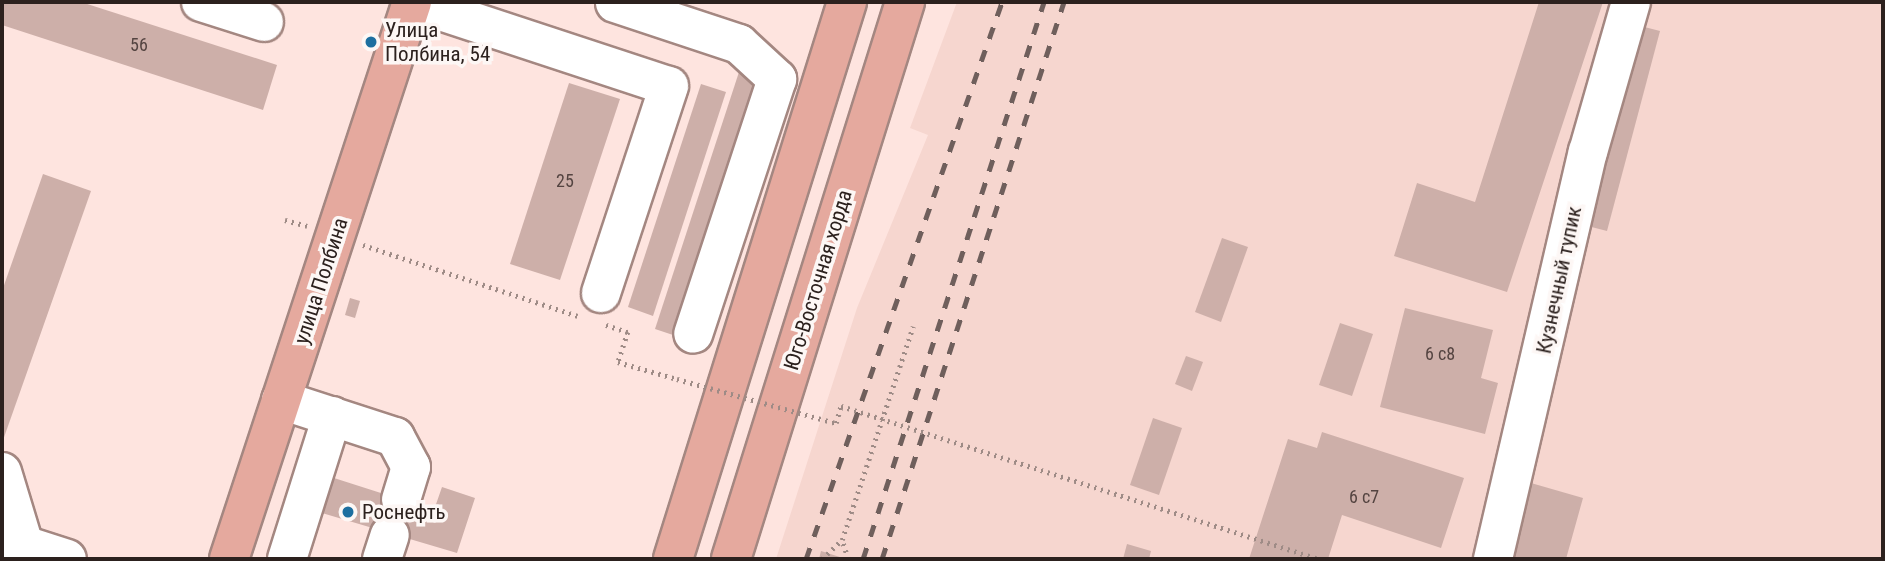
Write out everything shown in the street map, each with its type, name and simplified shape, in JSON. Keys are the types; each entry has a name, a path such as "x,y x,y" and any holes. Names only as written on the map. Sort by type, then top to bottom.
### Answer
{"main road":[{"name":"улица Полбина","path":"229,559 412,2"},
{"path":"673,559 847,2"},
{"name":"Юго-Восточная хорда","path":"731,559 905,2"}],"street":[{"path":"201,2 264,22"},
{"path":"412,2 669,86 597,312"},
{"path":"614,2 738,44 777,79 693,334"},
{"name":"Кузнечный тупик","path":"1493,559 1588,152 1631,2"},
{"path":"282,400 395,437 411,467 401,499"},
{"path":"287,559 332,416"},
{"path":"2,472 21,552 67,559"}],"path":[{"path":"285,219 307,227"},
{"path":"353,242 597,312 628,332 618,362 836,423 841,406 1319,559"},
{"path":"822,559 842,540 912,327"},
{"path":"842,540 848,559"}],"shaded area":[{"path":"957,2 1883,2 1883,559 776,559 857,308 928,135 910,128"}],"building":[{"path":"2,2 81,2 277,65 263,110 2,25"},
{"path":"1539,2 1603,2 1507,292 1394,256 1417,183 1475,202"},
{"path":"1629,23 1660,31 1607,231 1576,223"},
{"path":"739,72 760,78 676,336 655,329"},
{"path":"569,83 620,99 560,280 510,264"},
{"path":"701,84 726,92 653,316 628,307"},
{"path":"43,174 91,191 2,443 2,291"},
{"path":"1222,238 1248,247 1221,322 1195,312"},
{"path":"350,298 360,301 355,318 345,315"},
{"path":"1405,308 1493,330 1481,378 1498,383 1485,434 1380,407"},
{"path":"1340,323 1373,334 1352,396 1319,385"},
{"path":"1186,356 1203,362 1192,391 1175,384"},
{"path":"1153,418 1182,428 1159,495 1130,485"},
{"path":"1322,432 1464,478 1441,548 1342,515 1328,559 1249,559 1288,439 1317,448"},
{"path":"334,478 434,510 442,487 475,498 457,553 322,513"},
{"path":"1531,483 1583,498 1566,559 1509,559 1517,486 1529,489"},
{"path":"1127,544 1151,551 1149,559 1123,559"},
{"path":"821,551 846,559 819,559"}],"railway":[{"path":"806,559 1002,2"},
{"path":"863,559 1044,2"},
{"path":"882,559 1064,2"}],"place":[{"name":"Улица Полбина, 54","path":"371,42"},
{"name":"Роснефть","path":"348,512"}]}
